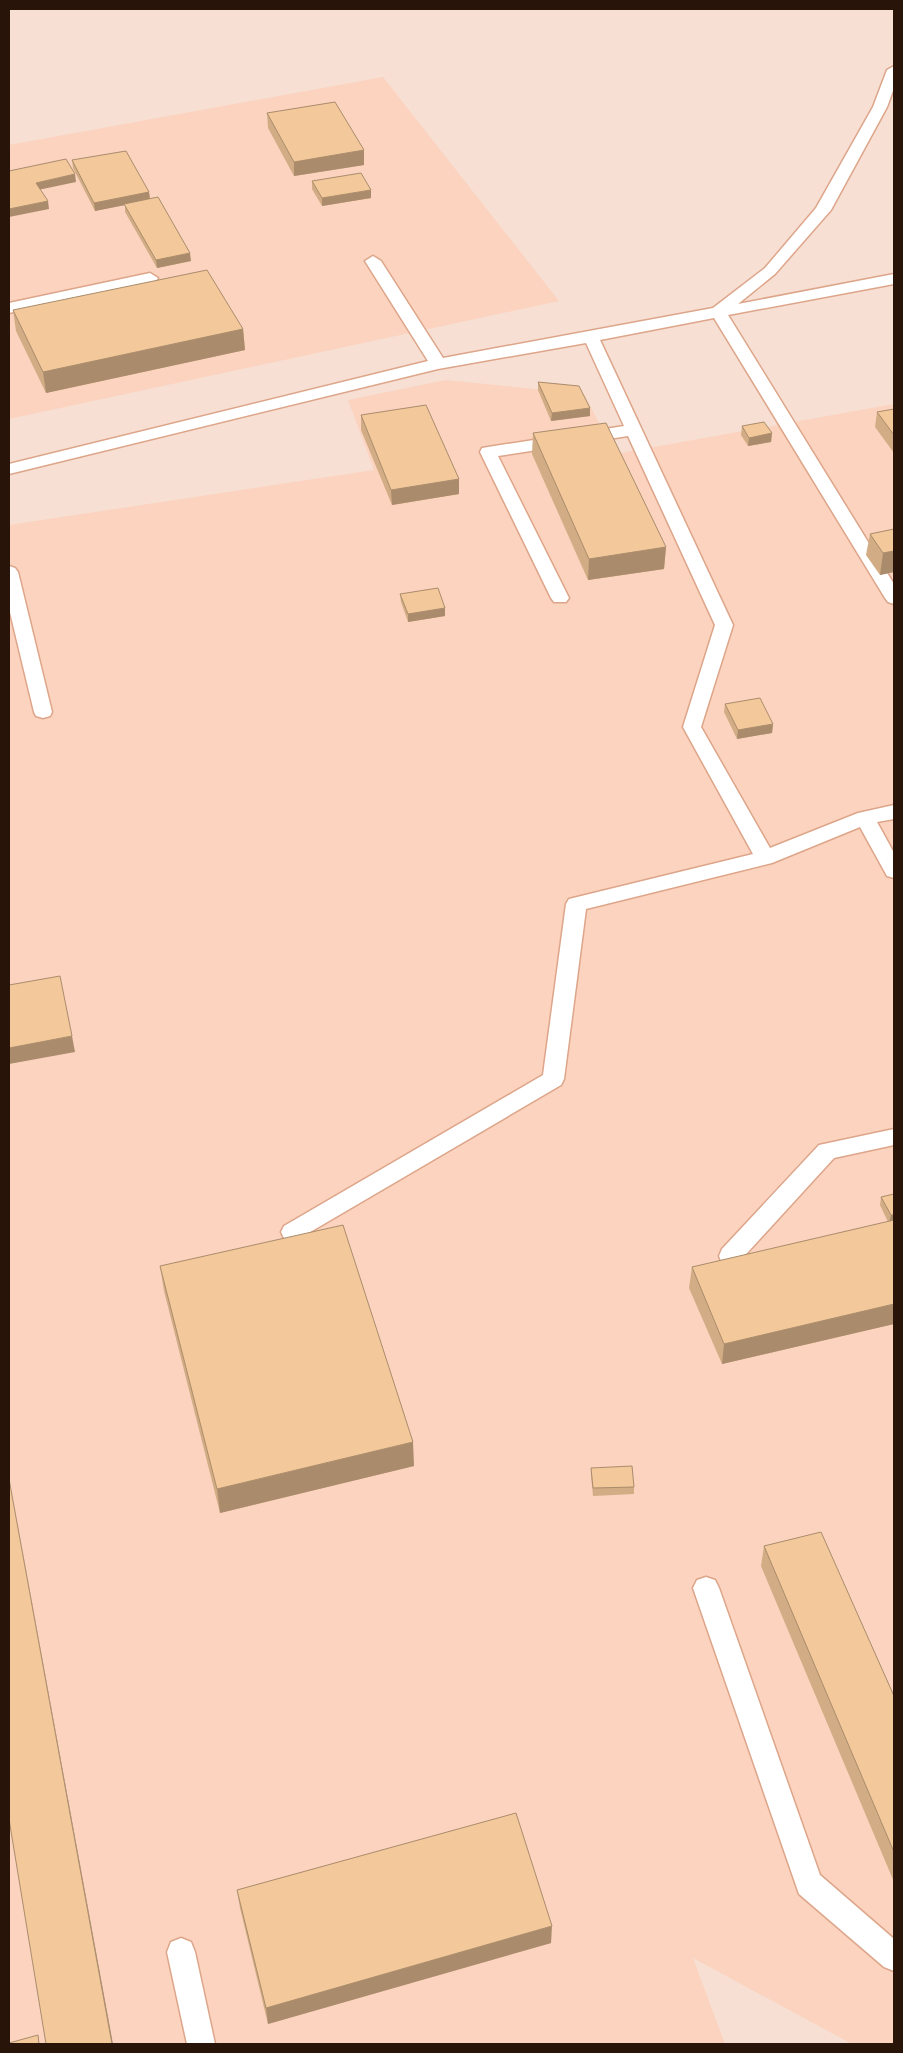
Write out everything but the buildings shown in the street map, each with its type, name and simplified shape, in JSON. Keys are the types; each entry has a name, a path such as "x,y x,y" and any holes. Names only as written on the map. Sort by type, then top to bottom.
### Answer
{"lane":[{"path":"718,312 770,271 822,210 880,107 894,70"},
{"path":"373,261 438,364"},
{"path":"9,308 150,278"},
{"path":"9,469 438,364 894,279"},
{"path":"718,312 894,598"},
{"path":"591,337 724,625 692,728 765,858"},
{"path":"560,598 488,452 634,430"},
{"path":"9,572 43,712"},
{"path":"292,1232 554,1079 576,904 765,858 866,818 894,812"},
{"path":"866,818 894,870"},
{"path":"730,1256 827,1151 894,1136"},
{"path":"706,1588 809,1884 894,1957"},
{"path":"181,1952 201,2044"}],"shaded area":[{"path":"383,77 559,301 9,419 9,145"},
{"path":"446,380 584,394 615,454 894,404 894,2044 852,2044 693,1958 725,2044 9,2044 9,525 374,470 348,400"}]}
